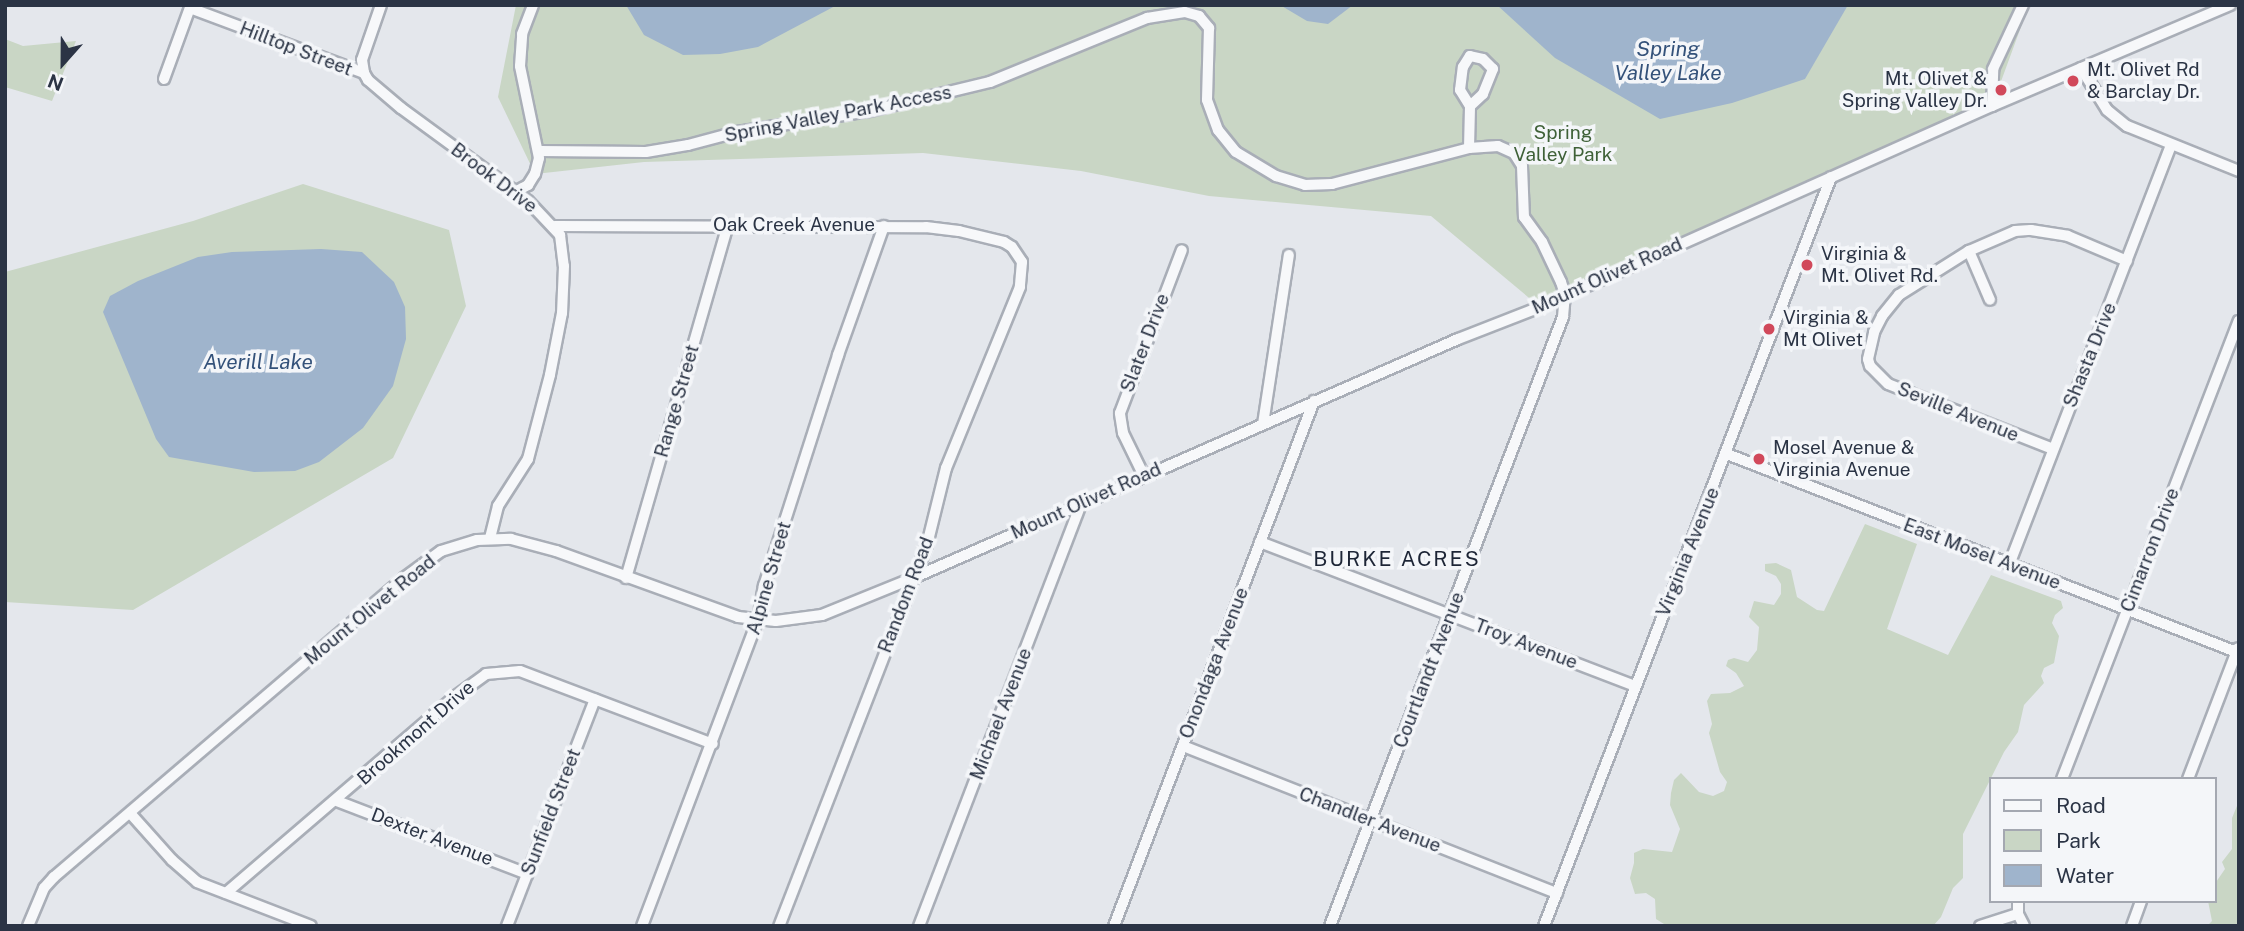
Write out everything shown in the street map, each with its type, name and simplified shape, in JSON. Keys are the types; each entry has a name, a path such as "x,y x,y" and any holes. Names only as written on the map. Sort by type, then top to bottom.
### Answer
{"street":[{"path":"364,74 365,50 381,5"},
{"path":"515,192 528,185 535,174 540,151 520,59 522,34 533,5"},
{"path":"1992,106 1993,69 2023,5"},
{"name":"Mount Olivet Road","path":"28,926 48,883 426,560 459,545 490,539 511,540 542,547 717,611 758,619 776,621 822,615 913,578 1992,106 2230,5"},
{"path":"164,79 191,7"},
{"name":"Hilltop Street","path":"191,7 364,74"},
{"name":"Spring Valley Park Access","path":"540,151 646,152 688,145 737,132 870,111 989,82 1147,18 1185,12 1199,16 1209,27 1207,88 1211,115 1227,143 1262,170 1290,182 1332,184 1469,148 1498,146 1518,158 1523,173 1524,216 1542,242 1565,294"},
{"path":"2081,68 2098,99 2113,115 2136,130 2239,171"},
{"name":"Brook Drive","path":"364,74 401,108 515,192 555,226 562,245 562,313 550,374 528,458 498,506 490,539"},
{"path":"1469,148 1470,106"},
{"name":"Shasta Drive","path":"2009,565 2171,145"},
{"name":"Virginia Avenue","path":"1544,926 1831,177"},
{"name":"Range Street","path":"626,578 728,225"},
{"name":"Oak Creek Avenue","path":"555,226 884,226 937,229 982,236 1012,247 1022,262"},
{"name":"Alpine Street","path":"642,926 758,619 764,586 838,355 884,226"},
{"path":"1990,300 1969,251 1997,236 2031,230 2068,236 2127,261"},
{"name":"Slater Drive","path":"1144,476 1123,433 1119,413 1182,250"},
{"name":"Seville Avenue","path":"1969,251 1893,300 1874,332 1869,348 1870,366 1888,384 1902,391 2053,449"},
{"path":"1263,424 1289,255"},
{"name":"Random Road","path":"779,926 930,536 946,468 1020,287 1022,262"},
{"name":"Courtlandt Avenue","path":"1331,926 1563,317 1565,294"},
{"name":"Cimarron Drive","path":"2063,777 2239,320"},
{"name":"Onondaga Avenue","path":"1114,926 1314,401"},
{"name":"East Mosel Avenue","path":"1727,454 2009,565 2238,650"},
{"name":"Michael Avenue","path":"919,926 1082,502"},
{"name":"Troy Avenue","path":"1260,541 1635,686"},
{"path":"2189,777 2238,650"},
{"name":"Brookmont Drive","path":"226,893 337,801 456,696 486,674 520,671 713,744"},
{"name":"Sunfield Street","path":"507,926 595,699"},
{"name":"Chandler Avenue","path":"1183,746 1557,893"},
{"name":"Dexter Avenue","path":"337,801 527,874"},
{"path":"130,813 185,873 197,881 311,926"},
{"path":"2018,903 2018,914 2024,926"},
{"path":"2132,926 2140,903"},
{"path":"1980,926 2018,914"}],"green space":[{"name":"Spring Valley Park","path":"516,5 2029,5 1992,106 1540,307 1431,216 1209,196 1081,171 923,153 644,162 535,174 498,97"},
{"path":"5,39 23,46 76,41 52,101 5,87"},
{"path":"303,184 449,230 466,306 393,458 133,610 5,602 5,272 193,221"},
{"path":"1865,524 1917,544 1887,629 1948,655 1991,575 2061,601 2063,608 2055,615 2052,623 2059,636 2054,663 2044,668 2041,676 2044,683 2024,705 2018,732 1992,777 1988,777 1988,784 1963,834 1963,878 1953,888 1941,917 1933,926 1658,926 1664,924 1656,919 1655,899 1646,893 1635,894 1630,878 1634,853 1643,849 1672,852 1680,829 1670,805 1671,793 1674,780 1681,773 1699,792 1713,796 1724,791 1727,782 1720,772 1709,733 1712,724 1707,701 1711,694 1730,693 1744,686 1736,673 1726,666 1728,660 1734,658 1748,662 1757,650 1759,627 1749,617 1754,601 1774,605 1781,594 1781,584 1776,576 1765,571 1765,564 1776,563 1791,570 1797,597 1817,610 1824,611"},
{"path":"2239,801 2239,926 2207,926 2212,921 2208,903 2216,903 2216,882 2225,869 2222,862 2232,849 2232,818"}],"water":[{"path":"626,5 837,5 758,47 720,54 683,55 644,35"},
{"path":"1280,5 1353,5 1328,24 1307,21"},
{"name":"Spring Valley Lake","path":"1497,5 1848,5 1805,79 1732,103 1660,119 1555,58"},
{"name":"Averill Lake","path":"321,249 362,252 394,282 405,307 406,339 393,386 363,428 319,462 295,471 254,472 169,457 156,439 103,312 110,296 138,281 198,257 232,252"}],"place":[{"name":"Mt. Olivet Rd & Barclay Dr.","path":"2073,81"},
{"name":"Mt. Olivet & Spring Valley Dr.","path":"2001,90"},
{"name":"Virginia & Mt. Olivet Rd.","path":"1807,265"},
{"name":"Virginia & Mt Olivet","path":"1769,329"},
{"name":"Mosel Avenue & Virginia Avenue","path":"1759,459"}],"district":[{"name":"BURKE ACRES","path":"1397,559"}]}
